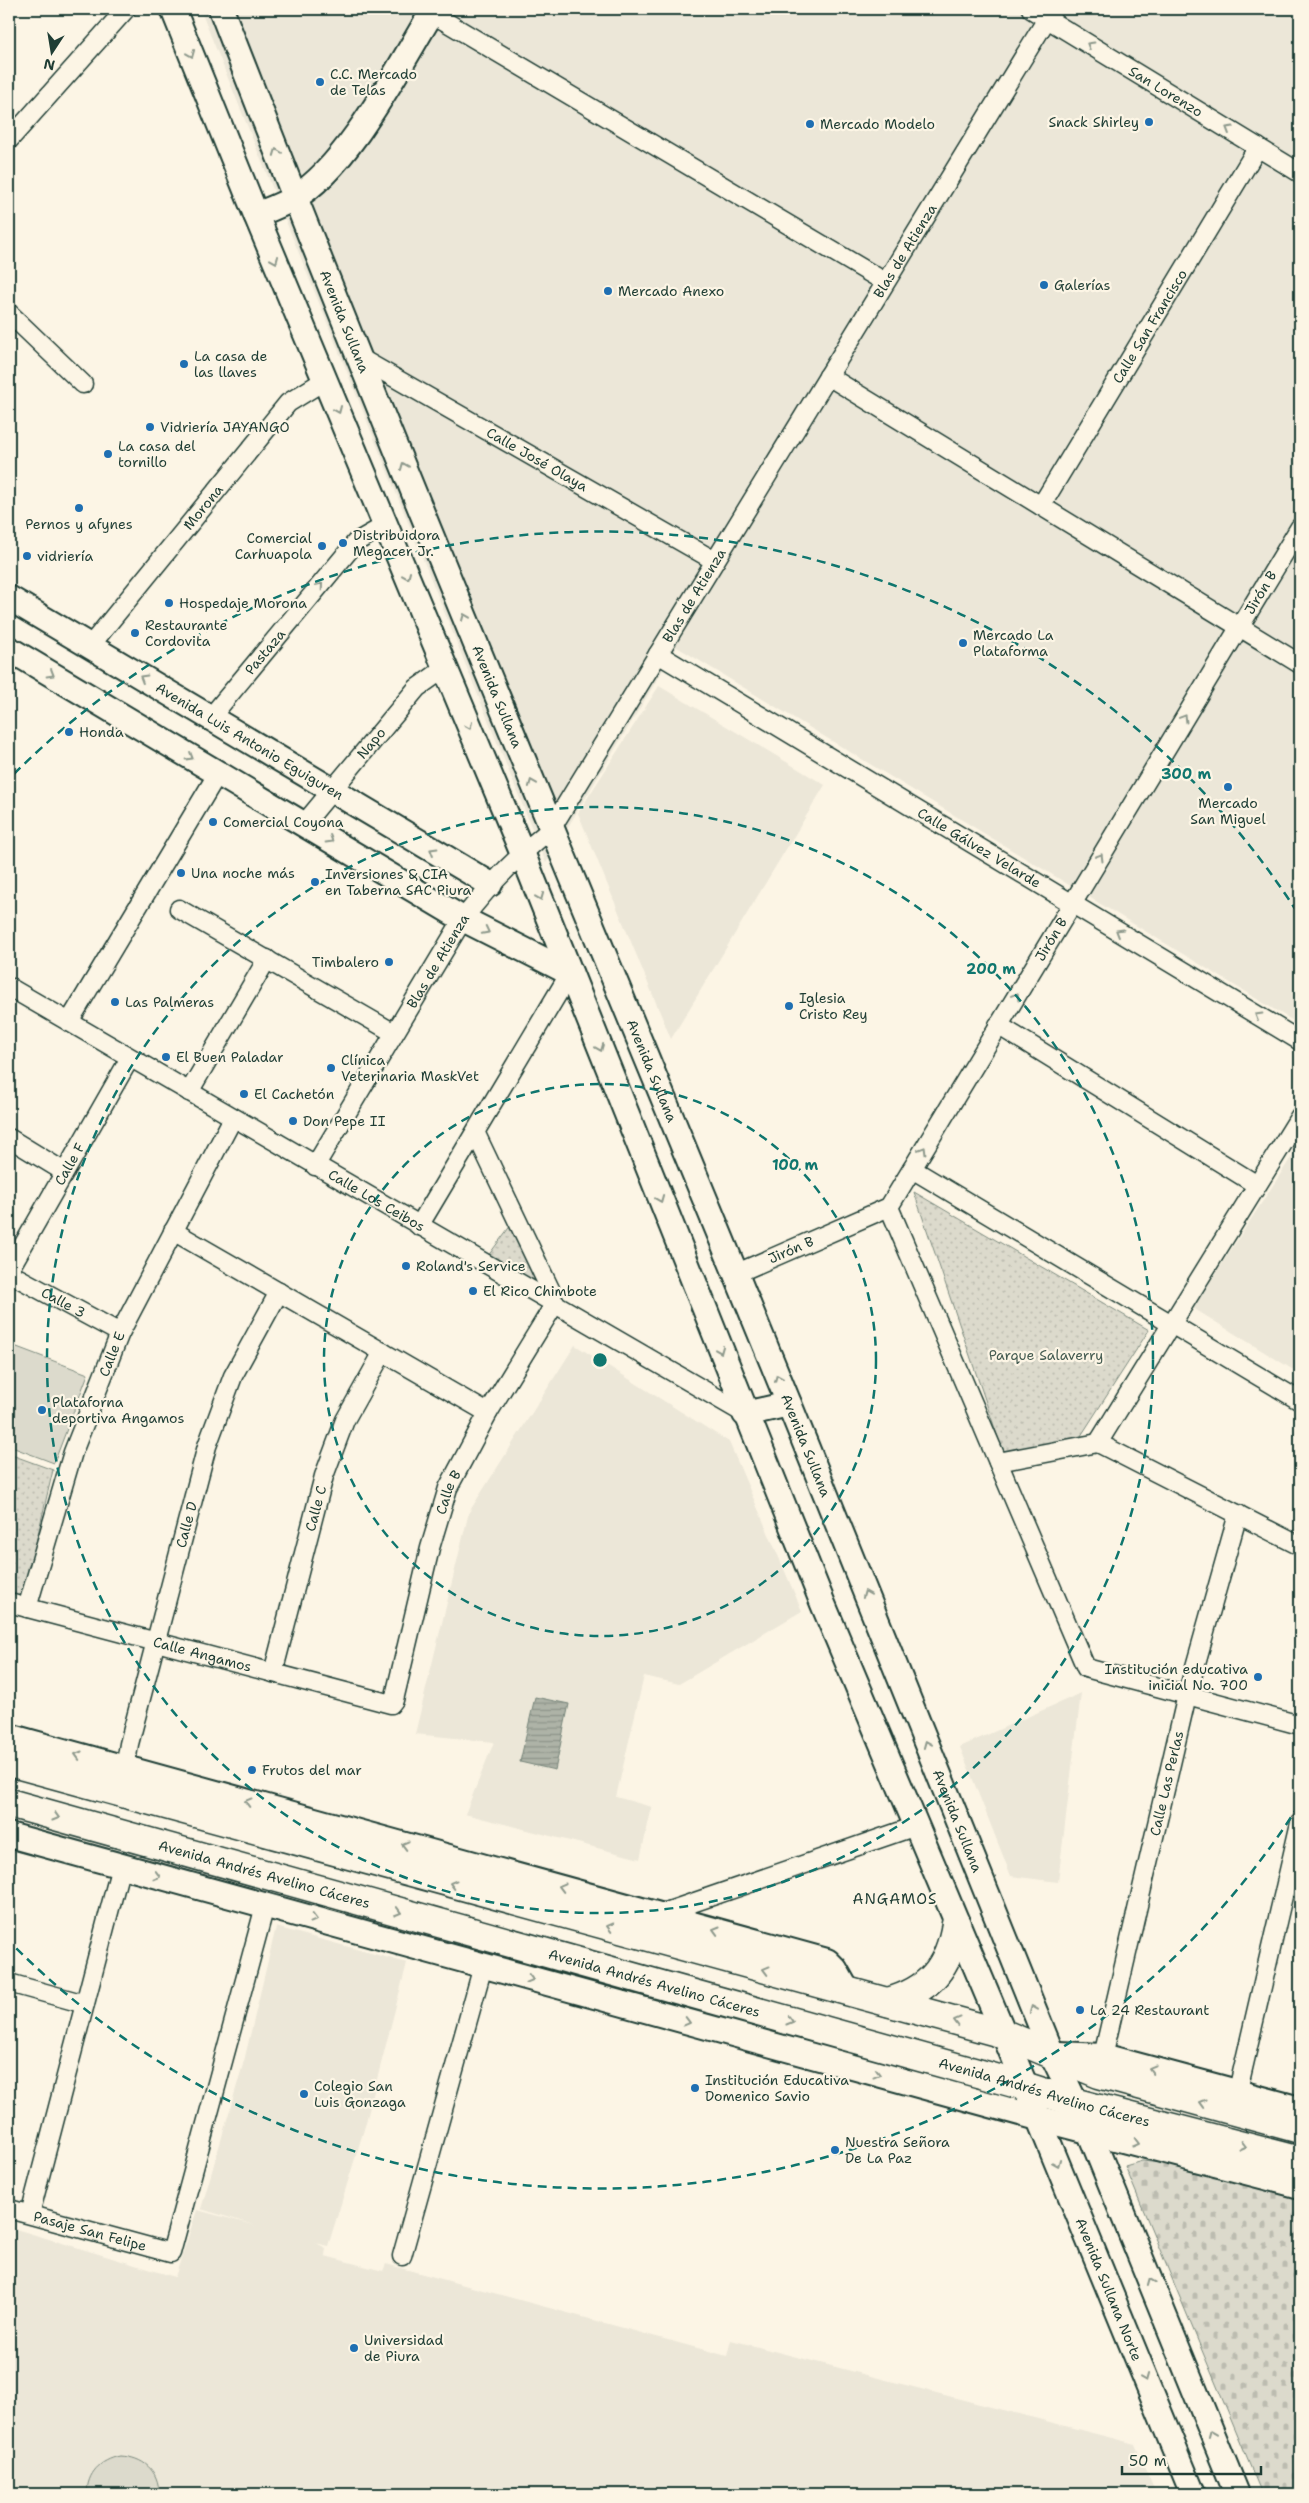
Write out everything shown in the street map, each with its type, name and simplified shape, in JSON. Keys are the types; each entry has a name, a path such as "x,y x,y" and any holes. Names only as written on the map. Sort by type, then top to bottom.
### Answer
{"highway":[{"path":"9,1762 1004,2034 1099,2074 1235,2101 1300,2128"},
{"name":"Avenida Andrés Avelino Cáceres","path":"9,1804 1024,2086 1077,2103 1300,2161"},
{"path":"888,2002 906,1997 922,1988 936,1975 950,1951 956,1924"}],"main road":[{"path":"173,9 256,215 522,852 745,1414 1024,2086"},
{"name":"Avenida Sullana","path":"222,9 295,198 551,829 789,1404 1020,1977 1052,2054 1089,2130"},
{"path":"256,215 295,198 324,174 360,129 432,11"},
{"name":"Avenida Luis Antonio Eguiguren","path":"9,598 490,884"},
{"path":"9,649 463,919 570,973"},
{"path":"745,1414 789,1404"},
{"path":"9,1736 827,1961 831,1964 848,1992"},
{"name":"Avenida Andrés Avelino Cáceres","path":"9,1836 1038,2118 1300,2186"},
{"path":"987,1994 994,1996 1007,1993 1018,1984 1020,1977"},
{"path":"1052,2054 1103,2056 1235,2101 1300,2109"},
{"name":"Avenida Sullana Norte","path":"1024,2086 1193,2494"},
{"path":"1089,2130 1237,2494"}],"street":[{"path":"9,140 126,9"},
{"name":"San Lorenzo","path":"1031,9 1050,14 1300,173"},
{"path":"432,11 886,282"},
{"name":"Blas de Atienza","path":"315,1166 463,919 490,884 522,852 551,829 1050,14"},
{"name":"Calle San Francisco","path":"1041,506 1258,147"},
{"path":"9,313 83,384"},
{"name":"Calle José Olaya","path":"360,358 715,561"},
{"path":"828,376 1300,664"},
{"name":"Morona","path":"90,646 288,403 325,380"},
{"name":"Pastaza","path":"210,718 356,542 386,525"},
{"name":"Jirón B","path":"735,1274 889,1207 1300,527"},
{"name":"Calle Gálvez Velarde","path":"658,654 1300,1041"},
{"name":"Napo","path":"304,824 330,790 417,688 445,668"},
{"path":"69,1022 218,773"},
{"path":"179,909 394,1033"},
{"path":"189,1092 267,959"},
{"path":"419,1226 476,1134 570,973"},
{"name":"Calle Los Ceibos","path":"9,987 554,1305 745,1414"},
{"path":"998,1025 1258,1185"},
{"name":"Calle F","path":"9,1271 64,1171 130,1058"},
{"path":"1098,1443 1300,1116"},
{"name":"Calle E","path":"27,1608 76,1443 120,1333 233,1118"},
{"path":"476,1134 550,1289 554,1305"},
{"path":"9,1138 64,1171"},
{"path":"912,1168 1300,1401"},
{"path":"889,1207 1086,1668 1300,1725"},
{"path":"173,1231 488,1413"},
{"name":"Calle 3","path":"9,1271 120,1333"},
{"name":"Calle D","path":"125,1768 129,1744 210,1437 234,1376 279,1292"},
{"name":"Calle B","path":"394,1700 438,1519 448,1488 488,1413 554,1305"},
{"name":"Calle C","path":"273,1673 324,1476 345,1420 383,1352"},
{"path":"998,1462 1098,1443 1300,1546"},
{"name":"Calle Las Perlas","path":"1103,2056 1187,1695 1238,1514"},
{"name":"Calle Angamos","path":"9,1603 391,1704 394,1700"},
{"path":"1235,2101 1292,1898 1300,1823"},
{"path":"660,1914 916,1826"},
{"path":"30,2214 121,1866"},
{"name":"Pasaje San Felipe","path":"9,2209 172,2253 265,1906"},
{"path":"402,2256 483,1966"},
{"path":"9,1983 85,2004"}],"shaded area":[{"path":"200,9 1300,9 1300,1025 677,647 546,863"},
{"path":"659,686 825,785 671,1039 578,813"},
{"path":"1300,1144 1300,1374 1193,1308"},
{"path":"575,1345 729,1442 802,1611 679,1684 644,1676 616,1797 652,1807 640,1859 465,1814 494,1742 415,1734 469,1512"},
{"path":"1081,1693 1058,1882 1011,1876 960,1747"},
{"path":"535,1697 569,1704 555,1770 520,1762"},
{"name":"Universidad de Piura","path":"276,1927 407,1963 365,2126 328,2246 316,2243 326,2248 325,2256 383,2271 386,2264 727,2356 731,2340 1135,2444 1156,2494 9,2494 9,2227 175,2277 197,2210 257,2226 201,2209 244,2061"}],"green space":[{"name":"Parque Salaverry","path":"914,1192 1149,1330 1077,1442 1005,1458"},
{"path":"511,1225 554,1305 482,1264"},
{"name":"Plataforna deportiva Angamos","path":"9,1344 88,1374 54,1463 9,1446"},
{"path":"9,1454 53,1470 23,1598 9,1594"},
{"path":"1142,2161 1161,2163 1300,2198 1300,2494 1262,2494 1125,2166"},
{"path":"120,2456 136,2459 148,2466 156,2478 159,2494 87,2494 89,2480 96,2469 106,2461"}],"place":[{"name":"C.C. Mercado de Telas","path":"320,82"},
{"name":"Snack Shirley","path":"1149,122"},
{"name":"Mercado Modelo","path":"810,124"},
{"name":"Galerías","path":"1044,285"},
{"name":"Mercado Anexo","path":"608,291"},
{"name":"La casa de las llaves","path":"184,364"},
{"name":"Vidriería JAYANGO","path":"150,427"},
{"name":"La casa del tornillo","path":"108,454"},
{"name":"Pernos y afynes","path":"79,508"},
{"name":"Distribuidora Megacer Jr.","path":"343,543"},
{"name":"Comercial Carhuapola","path":"322,546"},
{"name":"vidriería","path":"27,556"},
{"name":"Hospedaje Morona","path":"169,603"},
{"name":"Restaurante Cordovita","path":"135,633"},
{"name":"Mercado La Plataforma","path":"963,643"},
{"name":"Honda","path":"69,732"},
{"name":"Mercado San Miguel","path":"1228,787"},
{"name":"Comercial Coyona","path":"213,822"},
{"name":"Una noche más","path":"181,873"},
{"name":"Inversiones & CIA en Taberna SAC Piura","path":"315,882"},
{"name":"Timbalero","path":"389,962"},
{"name":"Las Palmeras","path":"115,1002"},
{"name":"Iglesia Cristo Rey","path":"789,1006"},
{"name":"El Buen Paladar","path":"166,1057"},
{"name":"Clínica Veterinaria MaskVet","path":"331,1068"},
{"name":"El Cachetón","path":"244,1094"},
{"name":"Don Pepe II","path":"293,1121"},
{"name":"Roland's Service","path":"406,1266"},
{"name":"El Rico Chimbote","path":"473,1291"},
{"name":"Plataforna deportiva Angamos","path":"42,1410"},
{"name":"Institución educativa inicial No. 700","path":"1258,1677"},
{"name":"Frutos del mar","path":"252,1770"},
{"name":"La 24 Restaurant","path":"1080,2010"},
{"name":"Institución Educativa Domenico Savio","path":"695,2088"},
{"name":"Colegio San Luis Gonzaga","path":"304,2094"},
{"name":"Nuestra Señora De La Paz","path":"835,2150"},
{"name":"Universidad de Piura","path":"354,2348"}],"district":[{"name":"ANGAMOS","path":"895,1899"}]}
